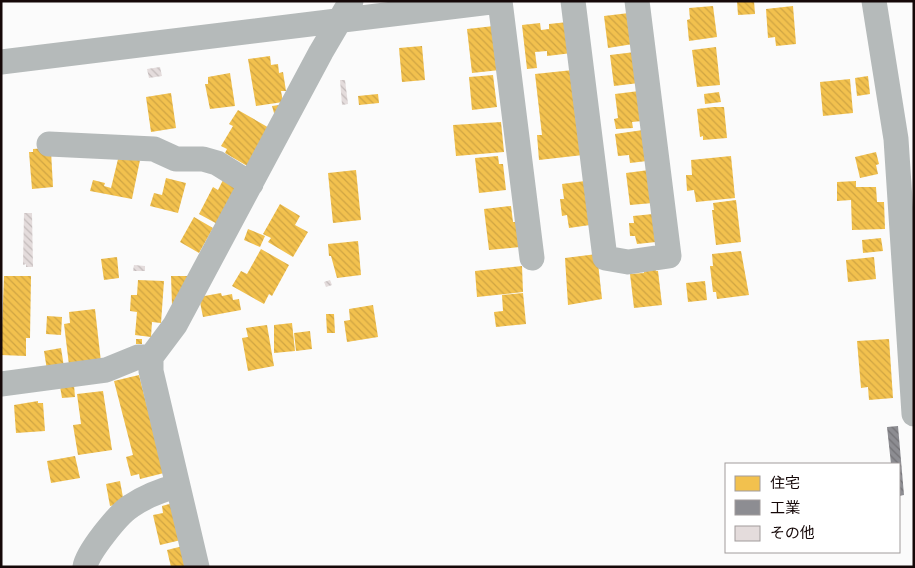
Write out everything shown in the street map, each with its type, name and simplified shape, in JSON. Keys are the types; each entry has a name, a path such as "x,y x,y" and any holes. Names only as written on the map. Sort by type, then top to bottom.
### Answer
{"street":[{"path":"1,62 346,10 500,1 532,258"},
{"path":"573,1 605,258 628,262 669,256 637,1"},
{"path":"874,1 896,139 914,414"},
{"path":"197,567 151,370 150,357 176,325 346,10"},
{"path":"49,144 154,149 176,159 203,159 217,163 251,184"},
{"path":"1,384 106,370 138,357 150,357"},
{"path":"85,567 86,558 129,506 166,488 177,486"}],"building: 住宅":[{"path":"737,1 754,1 755,14 738,15"},
{"path":"713,6 717,37 689,41 687,20 690,19 689,8"},
{"path":"793,6 796,44 776,46 775,37 768,38 766,9"},
{"path":"629,13 633,44 608,48 604,16"},
{"path":"568,22 572,53 547,56 547,51 535,52 537,68 527,69 522,25 540,23 541,30 549,29 549,24"},
{"path":"494,26 500,70 472,73 467,29"},
{"path":"422,46 425,80 402,82 399,48"},
{"path":"716,47 720,85 697,87 692,50"},
{"path":"635,52 639,83 614,86 610,55"},
{"path":"270,56 271,65 278,64 279,73 283,72 286,91 281,91 283,102 256,106 248,59"},
{"path":"573,70 583,155 539,160 537,135 542,135 535,74"},
{"path":"230,73 235,106 210,109 205,84 208,84 208,77"},
{"path":"493,75 497,107 472,110 469,77"},
{"path":"868,76 870,94 857,96 855,78"},
{"path":"850,79 853,113 823,116 820,82"},
{"path":"639,91 642,121 632,122 633,128 616,129 614,119 618,118 615,94"},
{"path":"719,92 721,102 705,104 704,94"},
{"path":"171,93 176,128 151,132 146,97"},
{"path":"378,94 379,103 359,105 358,96"},
{"path":"279,105 281,112 274,113 272,106"},
{"path":"724,107 727,138 703,140 703,136 700,137 697,109"},
{"path":"238,110 271,129 249,167 225,153 227,149 221,146 233,126 229,124"},
{"path":"501,122 504,152 456,156 453,125"},
{"path":"643,130 647,161 630,163 629,155 618,156 615,134"},
{"path":"48,148 51,151 53,187 32,189 29,152 33,152 33,149"},
{"path":"876,152 879,164 876,165 878,174 860,178 855,157"},
{"path":"119,155 140,160 132,199 90,191 93,180 105,183 104,186 111,188"},
{"path":"498,156 499,164 503,164 506,190 479,193 475,158"},
{"path":"731,156 735,198 696,202 694,190 687,191 686,175 692,175 691,160"},
{"path":"356,170 361,220 333,223 328,173"},
{"path":"649,170 653,203 630,205 626,173"},
{"path":"166,178 186,183 178,213 150,206 154,193 162,195"},
{"path":"224,178 241,187 221,226 199,214 213,187 218,190"},
{"path":"585,181 590,225 569,228 567,215 562,216 560,199 564,199 562,184"},
{"path":"856,181 856,187 876,187 877,202 884,202 885,229 852,230 851,200 837,201 837,182"},
{"path":"736,200 741,242 716,245 713,203"},
{"path":"280,204 300,216 295,225 308,232 293,257 268,242 271,238 263,234"},
{"path":"511,206 513,222 517,222 520,247 489,250 484,209"},
{"path":"653,214 656,242 637,244 635,236 630,236 629,223 634,223 633,216"},
{"path":"194,217 213,228 199,253 180,242"},
{"path":"248,229 265,236 260,247 244,240"},
{"path":"881,238 883,251 863,253 862,240"},
{"path":"358,241 361,275 337,278 331,256 329,256 328,244"},
{"path":"261,249 289,265 272,296 269,294 264,304 232,286 241,271 247,274"},
{"path":"741,251 749,295 717,299 716,292 713,292 710,266 713,266 712,254"},
{"path":"597,254 602,299 568,305 565,258"},
{"path":"117,257 119,278 104,280 101,259"},
{"path":"874,257 876,279 848,282 846,260"},
{"path":"522,266 523,292 477,297 475,271"},
{"path":"655,268 658,271 662,305 634,308 630,274 644,273 644,269"},
{"path":"4,276 31,276 30,338 26,338 26,356 1,355"},
{"path":"171,276 189,276 172,305"},
{"path":"138,280 164,281 161,323 152,322 151,337 135,335 137,312 130,311 131,295 137,295"},
{"path":"705,281 707,300 688,302 686,283"},
{"path":"221,293 222,296 232,294 233,300 239,299 241,310 203,317 199,297"},
{"path":"523,293 526,324 496,327 494,312 503,311 502,295"},
{"path":"373,305 378,337 347,342 344,321 350,320 349,309"},
{"path":"95,309 101,362 69,365 64,324 70,323 69,312"},
{"path":"326,314 334,314 335,333 327,333"},
{"path":"47,316 62,317 61,335 46,334"},
{"path":"292,323 295,351 274,353 274,325"},
{"path":"267,325 274,366 248,371 242,338 248,337 246,328"},
{"path":"310,331 312,349 296,351 294,333"},
{"path":"136,339 142,339 142,344 136,344"},
{"path":"889,339 893,398 869,400 868,387 861,388 857,341"},
{"path":"61,348 64,367 47,370 44,351"},
{"path":"139,375 164,473 140,479 139,474 131,476 126,457 133,455 114,381"},
{"path":"74,385 75,397 62,398 60,386"},
{"path":"103,391 112,450 78,455 73,425 81,424 77,394"},
{"path":"38,401 38,403 43,403 45,431 16,433 14,405"},
{"path":"75,456 80,478 51,483 47,461"},
{"path":"120,481 124,503 110,506 106,484"},
{"path":"173,503 181,540 160,545 153,515 163,513 162,506"},
{"path":"183,546 188,567 171,567 167,550"}],"building: 工業":[{"path":"898,426 904,495 900,496 900,463 891,463 887,427"}],"building: その他":[{"path":"160,67 162,76 149,78 147,69"},
{"path":"340,80 345,80 348,104 342,105"},
{"path":"24,213 32,213 33,267 26,267 26,264 23,265"},
{"path":"134,265 145,266 145,271 133,271"},
{"path":"330,280 332,285 326,287 324,282"}]}
